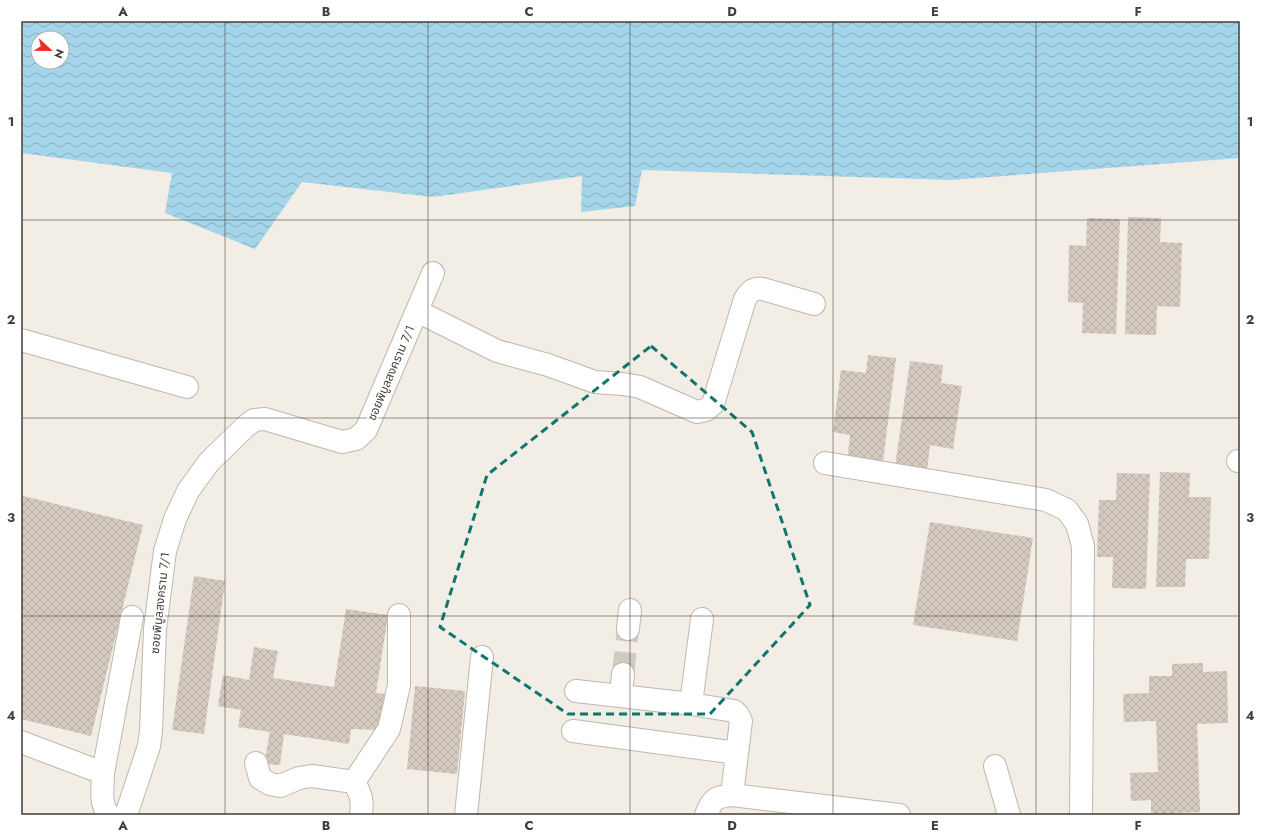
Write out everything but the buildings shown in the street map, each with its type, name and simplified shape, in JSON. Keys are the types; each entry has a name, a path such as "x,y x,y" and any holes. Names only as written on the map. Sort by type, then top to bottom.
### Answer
{"street":[{"name":"ซอยพิบูลสงคราม 7/1","path":"126,815 149,746 151,731 155,630 165,551 188,491 209,462 244,427 254,420 265,419 342,442 356,439 366,430 433,273"},
{"path":"417,311 497,351 548,365 595,382 623,384 640,388 697,412 706,410 713,404 745,299 749,292 754,288 763,289 814,304"},
{"path":"21,340 187,387"},
{"path":"825,463 1046,500 1067,510 1077,524 1083,546 1081,815"},
{"path":"354,782 389,729 399,685 399,614"},
{"path":"109,815 104,807 102,799 103,773 132,617"},
{"path":"691,704 702,619"},
{"path":"466,815 482,657"},
{"path":"576,690 622,685 691,704 734,711 741,722 732,795"},
{"path":"573,732 738,752"},
{"path":"21,742 103,773"},
{"path":"256,763 260,778 270,784 280,786 299,778 312,776 354,782"},
{"path":"995,766 1009,815"},
{"path":"354,782 360,792 363,802 361,815"},
{"path":"706,815 712,802 719,796 732,795 899,815"}],"highlighted area":[{"path":"651,346 752,432 810,605 710,714 568,714 440,627 487,475"}],"water":[{"path":"21,21 1240,21 1240,158 951,180 642,170 635,206 581,212 582,176 433,197 302,182 255,249 165,213 172,173 21,153"}],"tunnel":[{"path":"623,674 628,629"}]}
